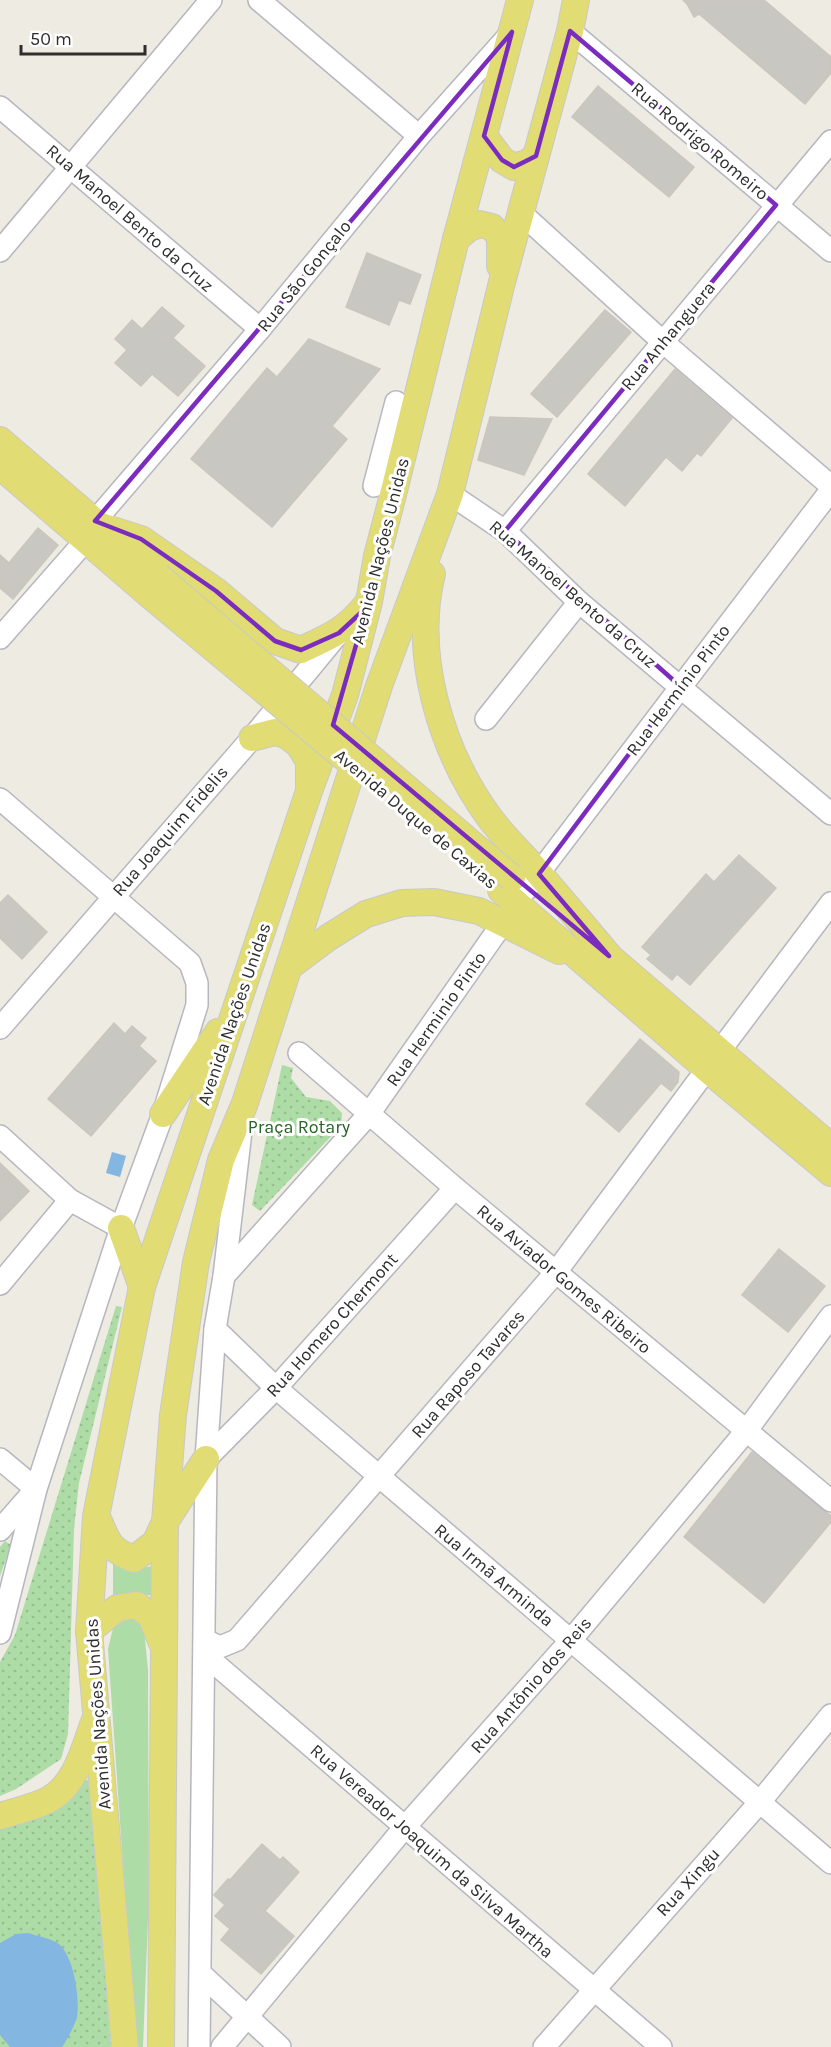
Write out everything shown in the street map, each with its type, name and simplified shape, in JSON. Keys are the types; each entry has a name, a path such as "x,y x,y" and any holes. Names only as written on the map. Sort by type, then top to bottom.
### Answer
{"main road":[{"name":"Avenida Nações Unidas","path":"125,2047 89,1631 96,1516 141,1287 309,791 345,695 369,602 377,556 377,487 456,239 520,0"},
{"name":"Avenida Nações Unidas","path":"161,2047 165,1522 172,1415 196,1262 221,1160 245,1103 379,686 450,494 502,282 570,31 576,0"},
{"path":"484,136 502,160 514,166 536,156"},
{"path":"456,239 469,228 480,224 492,227 500,237 498,257 502,282"},
{"name":"Avenida Duque de Caxias","path":"0,440 152,584 519,883 599,960 713,1061 831,1173"},
{"name":"Avenida Duque de Caxias","path":"0,466 94,529"},
{"path":"94,529 141,539 216,591 275,641 301,650 339,633 369,602"},
{"path":"431,544 432,574 426,599 426,643 432,689 444,732 464,776 489,818 519,883 599,960"},
{"path":"252,738 275,732 286,735 298,744 309,761 309,791"},
{"path":"290,966 328,937 366,914 402,903 434,902 479,911 502,924 599,960"},
{"path":"163,1114 237,1005"},
{"name":"Avenida Duque de Caxias","path":"713,1061 831,1147"},
{"path":"121,1228 141,1287"},
{"path":"96,1516 109,1545 118,1553 134,1559 155,1543 165,1522 206,1459"},
{"path":"89,1631 117,1608 137,1605 151,1617 164,1649"},
{"path":"0,1816 50,1799 67,1784 97,1716"}],"street":[{"path":"0,251 211,0"},
{"path":"260,0 419,136"},
{"name":"Rua Rodrigo Romeiro","path":"570,31 831,251"},
{"name":"Rua São Gonçalo","path":"0,638 94,529 419,136 512,32"},
{"name":"Rua Manoel Bento da Cruz","path":"0,107 260,329"},
{"name":"Rua Anhanguera","path":"505,531 831,141"},
{"path":"521,213 663,342 831,488"},
{"path":"377,487 396,402"},
{"name":"Rua Hermínio Pinto","path":"519,883 680,686 831,488"},
{"name":"Rua Manoel Bento da Cruz","path":"450,494 505,531 579,602 831,814"},
{"path":"486,719 579,602"},
{"name":"Rua Joaquim Fidelis","path":"0,1028 252,738 339,633"},
{"path":"0,799 114,896"},
{"name":"Avenida Nações Unidas","path":"0,1633 36,1489 121,1228 163,1114 197,1005 197,983 190,963 114,896"},
{"name":"Rua Raposo Tavares","path":"205,1647 220,1647 237,1640 556,1272 831,903"},
{"name":"Rua Herminio Pinto","path":"369,1114 502,924"},
{"name":"Rua Aviador Gomes Ribeiro","path":"299,1053 455,1188 831,1501"},
{"name":"Avenida Nações Unidas","path":"200,2047 206,1459 215,1329 224,1276 245,1103"},
{"path":"224,1276 369,1114"},
{"path":"0,1136 70,1200 121,1228"},
{"name":"Rua Homero Chermont","path":"206,1459 276,1388 455,1188"},
{"path":"0,1284 70,1200"},
{"name":"Rua Antônio dos Reis","path":"222,2047 404,1828 571,1640 747,1430 831,1316"},
{"name":"Rua Irmã Arminda","path":"215,1329 276,1388 831,1863"},
{"path":"0,1459 36,1489 0,1530"},
{"name":"Rua Vereador Joaquim da Silva Martha","path":"205,1647 404,1828 661,2047"},
{"name":"Rua Xingu","path":"543,2047 759,1803 831,1715"},
{"path":"201,1974 280,2047"}],"highlighted area":[{"path":"570,31 776,205 505,531 680,686 539,874 609,956 333,725 367,607 339,633 301,650 275,641 216,591 141,539 95,521 512,32 484,136 502,160 514,167 536,156"}],"green space":[{"name":"Praça Rotary","path":"282,1065 293,1068 291,1078 306,1097 330,1101 342,1113 341,1126 260,1211 252,1205"},
{"path":"116,1306 122,1307 79,1483 74,1529 68,1734 61,1759 16,1789 0,1796 0,1662 15,1635"},
{"path":"5,1541 11,1545 0,1576 0,1547"},
{"path":"113,1555 139,1567 145,1568 156,1564 157,1597 129,1594 113,1600"},
{"path":"137,1617 144,1629 148,1670 149,1893 143,2047 133,2047 130,1965 108,1649 113,1628 119,1620"},
{"path":"86,1780 90,1781 111,2047 0,2047 0,1829 58,1805"}],"water":[{"path":"112,1152 126,1156 120,1177 106,1173"},
{"path":"28,1933 59,1944 69,1958 72,1968 77,1989 77,2017 62,2047 10,2047 0,2035 0,1943 16,1934"}],"building":[{"path":"683,0 764,0 831,57 831,73 805,104 699,14 694,17"},
{"path":"598,86 694,167 669,197 572,117"},
{"path":"367,253 421,275 410,304 399,300 389,325 346,307"},
{"path":"162,307 184,326 173,338 205,366 178,396 152,374 141,386 115,363 127,350 115,339 132,320 142,329"},
{"path":"605,310 631,332 557,417 531,394"},
{"path":"309,339 380,369 332,426 347,439 272,527 191,459 267,368 277,377"},
{"path":"675,369 732,418 701,456 697,453 682,471 666,457 625,506 588,474"},
{"path":"490,417 552,419 524,475 478,460"},
{"path":"38,528 58,545 13,599 0,588 0,555 9,563"},
{"path":"739,855 776,888 690,985 677,974 672,980 647,959 651,955 642,947 706,874 714,882"},
{"path":"8,895 47,932 22,959 0,938 0,903"},
{"path":"114,1023 125,1034 132,1026 146,1038 139,1046 156,1061 91,1136 48,1099"},
{"path":"640,1039 679,1072 678,1082 671,1091 661,1083 619,1132 586,1104"},
{"path":"0,1163 29,1191 0,1221"},
{"path":"779,1249 825,1286 788,1332 742,1295"},
{"path":"752,1452 831,1516 831,1522 764,1603 684,1537"},
{"path":"262,1844 280,1860 283,1857 299,1872 265,1911 294,1936 261,1974 221,1940 230,1929 215,1916 225,1905 214,1895"}]}
